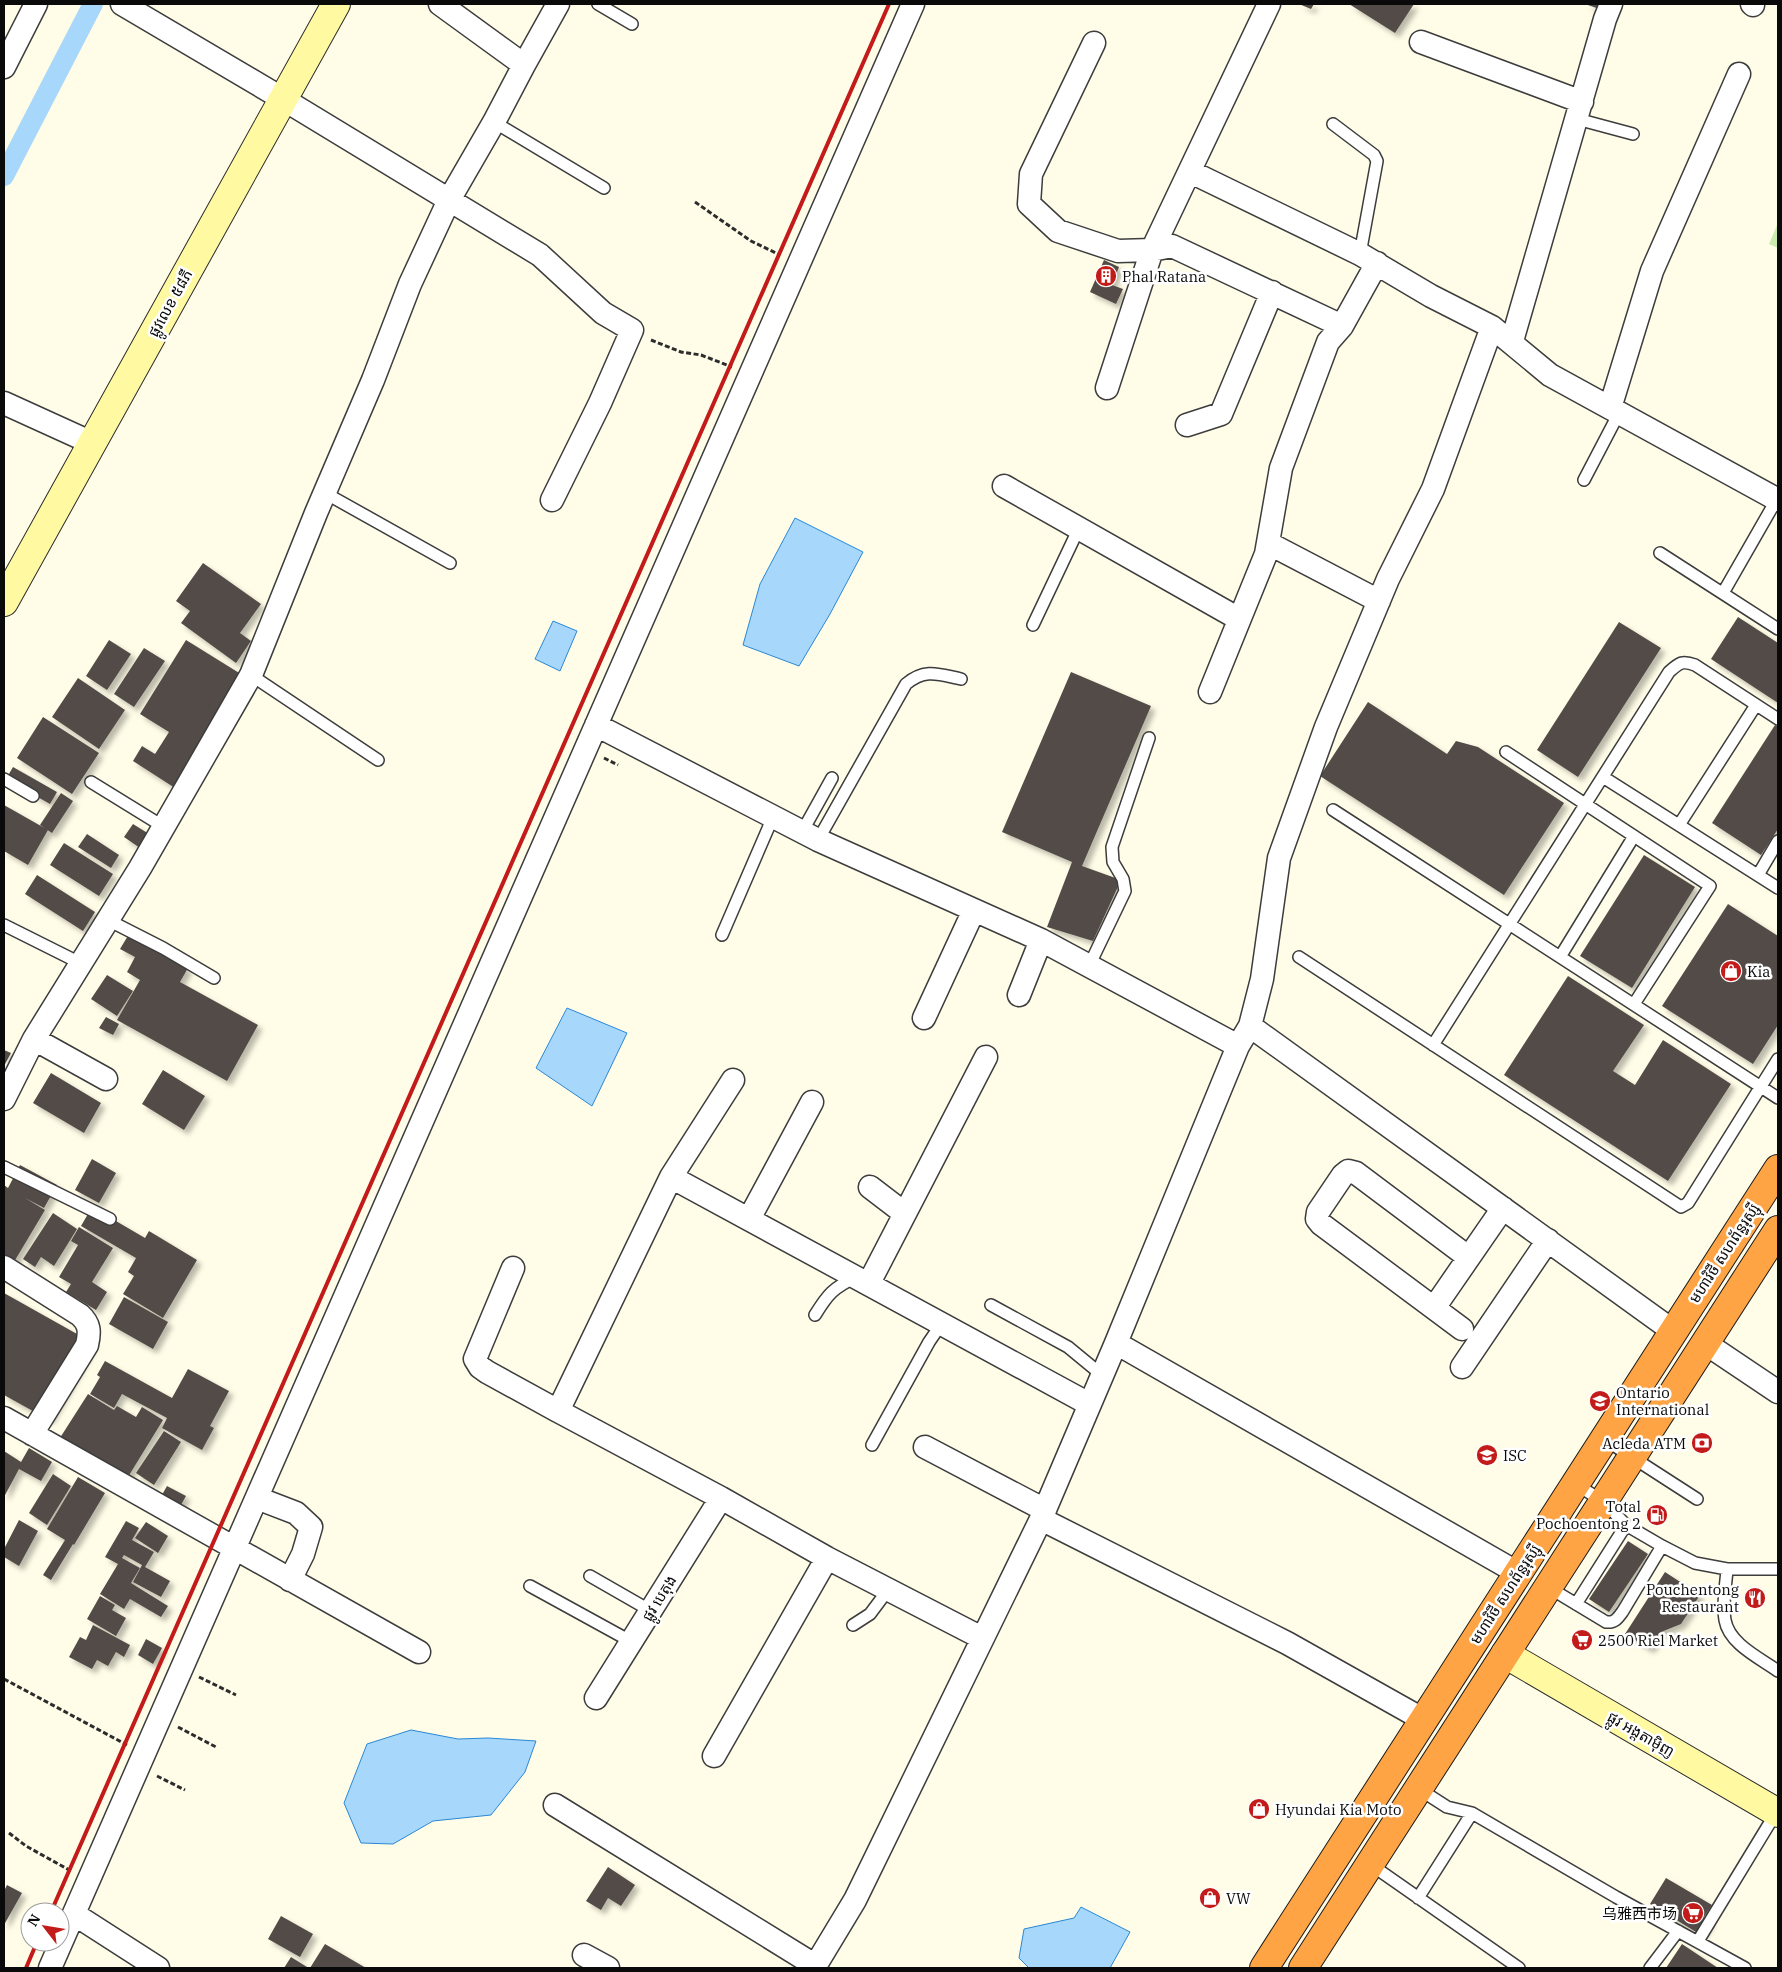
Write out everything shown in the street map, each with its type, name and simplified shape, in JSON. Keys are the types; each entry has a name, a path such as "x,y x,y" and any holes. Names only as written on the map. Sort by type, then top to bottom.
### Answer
{"highway":[{"name":"មហាវិថី សហព័ន្ធរុស្ស៊ី","path":"1264,1968 1778,1169"},
{"path":"1302,1968 1778,1230"},
{"path":"1343,1846 1370,1864"}],"street":[{"path":"4,67 11,36 36,4"},
{"path":"122,4 283,98 540,255 603,313 632,330 600,403 552,500"},
{"name":"ផ្លូវលេខ ៥៨ភី","path":"4,602 336,4"},
{"path":"440,4 524,64"},
{"path":"4,1099 34,1039 108,920 251,675 373,380 410,284 449,200 558,4"},
{"path":"50,1968 913,4"},
{"path":"1107,388 1152,250 1269,4"},
{"path":"1512,341 1605,19 1611,4"},
{"path":"1421,42 1580,110"},
{"path":"1094,43 1031,174 1029,204 1058,231 1118,251 1152,250 1172,246 1182,249 1342,326"},
{"path":"1615,410 1652,271 1739,74"},
{"path":"1190,172 1368,259 1431,296 1492,327 1512,341 1550,375 1778,498"},
{"path":"1210,692 1266,554 1281,468 1328,342 1342,326 1368,259"},
{"path":"1187,425 1221,414 1272,292"},
{"path":"555,1806 815,1967 855,1900 1043,1514 1116,1344 1238,1046 1250,1026 1262,979 1279,858 1326,727 1379,601 1433,489 1492,327"},
{"path":"4,403 92,443"},
{"path":"1004,486 1239,619"},
{"path":"1268,543 1379,601"},
{"path":"596,725 810,836 1041,940 1238,1046"},
{"path":"924,1018 974,910"},
{"path":"1019,995 1041,940"},
{"path":"1250,1026 1674,1331"},
{"path":"34,1039 106,1079"},
{"path":"862,1280 904,1213 986,1057"},
{"path":"558,1411 671,1178 733,1080"},
{"path":"748,1219 812,1102"},
{"path":"1462,1329 1321,1224 1317,1219 1318,1212 1348,1170 1356,1173 1468,1257"},
{"path":"671,1178 1090,1404"},
{"path":"870,1187 904,1213"},
{"path":"1434,1308 1503,1208"},
{"path":"1462,1367 1548,1240"},
{"path":"4,1266 80,1315 86,1321 90,1332 87,1344 32,1434"},
{"path":"513,1268 475,1359 480,1367 827,1558 982,1638"},
{"path":"1705,1343 1778,1392"},
{"path":"1116,1344 1518,1573"},
{"path":"4,1418 419,1652"},
{"path":"926,1447 1043,1514 1287,1643 1424,1720"},
{"path":"257,1498 296,1513 311,1527 303,1554 290,1580"},
{"name":"ផ្លូវ បេតុង","path":"596,1698 721,1498"},
{"path":"714,1756 827,1558"},
{"name":"ផ្លូវ អង្តតាម៉ិញ","path":"1505,1654 1778,1812"},
{"path":"74,1914 158,1968"},
{"path":"584,1955 608,1968"}],"lane":[{"path":"598,4 632,24"},
{"path":"1580,110 1633,134"},
{"path":"494,122 604,188"},
{"path":"1332,124 1374,155 1377,162 1368,259"},
{"path":"1584,480 1615,410"},
{"path":"325,493 450,563"},
{"path":"1723,594 1778,498"},
{"path":"1033,625 1079,528"},
{"path":"1660,553 1778,629"},
{"path":"1433,1045 1669,672 1679,663 1685,661 1695,665 1778,719"},
{"path":"810,836 906,684 913,678 927,673 961,679"},
{"path":"251,675 378,760"},
{"path":"1679,825 1756,705"},
{"path":"1089,966 1125,891 1123,879 1113,862 1112,847 1149,738"},
{"path":"1506,752 1710,886 1634,1004"},
{"path":"1603,777 1778,888"},
{"path":"810,836 832,778"},
{"path":"4,779 33,796"},
{"path":"91,782 164,826"},
{"path":"1333,810 1778,1098"},
{"path":"722,935 773,817"},
{"path":"1560,957 1634,836"},
{"path":"1758,875 1778,842"},
{"path":"108,920 163,948 214,978"},
{"path":"4,926 80,963"},
{"path":"1299,957 1681,1207 1688,1203 1778,1060"},
{"path":"4,1167 110,1219"},
{"path":"815,1315 827,1295 837,1286 862,1280"},
{"path":"991,1305 1068,1347 1102,1375"},
{"path":"872,1445 929,1342 942,1323"},
{"path":"1604,1439 1697,1499"},
{"path":"1576,1484 1603,1501 1626,1525 1695,1563 1726,1568 1778,1569"},
{"path":"1576,1604 1626,1525"},
{"path":"1548,1587 1606,1622 1612,1622 1617,1619 1662,1546"},
{"path":"1726,1568 1724,1618 1727,1627 1733,1637 1778,1671"},
{"path":"590,1576 651,1611"},
{"path":"530,1586 632,1642"},
{"path":"853,1625 870,1614 888,1590"},
{"path":"1418,1788 1447,1807 1472,1813 1745,1968"},
{"path":"1698,1941 1778,1812"},
{"path":"1418,1898 1472,1813"},
{"path":"1370,1864 1519,1968"},
{"path":"1650,1968 1678,1931"}],"path":[{"path":"694,202 751,241 798,264"},
{"path":"632,330 681,352 702,355 750,374"},
{"path":"181,1670 198,1676 236,1695"},
{"path":"4,1679 141,1760 185,1790"},
{"path":"160,1717 216,1747"},
{"path":"9,1833 26,1846 89,1881"}],"green space":[{"path":"1778,223 1778,248 1769,244"}],"water":[{"path":"795,518 863,552 830,614 799,666 743,645 760,584"},
{"path":"553,621 577,631 560,671 535,659"},
{"path":"567,1008 627,1033 592,1106 536,1068"},
{"path":"411,1730 458,1739 488,1738 536,1741 525,1772 491,1815 433,1821 393,1844 361,1843 344,1803 367,1744"},
{"path":"1081,1907 1130,1932 1110,1968 1029,1968 1019,1958 1024,1929 1074,1918"}],"building":[{"path":"1299,4 1314,4 1311,9"},
{"path":"1349,4 1414,4 1395,33"},
{"path":"1585,4 1608,4 1605,11"},
{"name":"Phal Ratana","path":"1104,260 1119,267 1112,285 1123,289 1116,304 1090,292"},
{"path":"203,563 261,604 240,633 251,641 236,663 181,623 190,611 176,601"},
{"path":"1738,617 1778,643 1778,703 1711,659"},
{"path":"1619,622 1661,648 1578,777 1537,750"},
{"path":"109,640 131,654 107,690 86,676"},
{"path":"186,640 244,676 175,788 133,761 142,746 155,754 169,732 140,714"},
{"path":"144,648 165,661 134,707 114,694"},
{"path":"1071,672 1151,706 1082,866 1121,880 1093,941 1047,927 1072,862 1002,832"},
{"path":"78,678 125,710 99,749 52,717"},
{"path":"1368,702 1447,754 1456,741 1478,747 1564,803 1504,895 1320,776"},
{"path":"43,717 99,753 72,794 17,758"},
{"path":"1775,725 1778,726 1778,829 1761,855 1712,823"},
{"path":"13,767 57,792 50,804 6,779"},
{"path":"61,793 73,801 52,833 40,825"},
{"path":"4,805 48,830 28,865 4,851"},
{"path":"133,824 149,834 140,848 124,837"},
{"path":"87,834 119,855 111,868 78,847"},
{"path":"64,843 113,874 99,896 50,865"},
{"path":"1644,855 1695,887 1632,988 1580,956"},
{"path":"37,875 95,912 83,931 25,894"},
{"name":"Kia","path":"1728,904 1778,936 1778,1025 1753,1064 1662,1006"},
{"path":"129,934 188,968 180,982 258,1025 227,1081 117,1020 140,980 127,972 135,957 120,949"},
{"path":"107,975 133,991 117,1016 91,999"},
{"path":"1568,976 1644,1025 1613,1071 1635,1085 1663,1040 1731,1084 1668,1181 1504,1075"},
{"path":"106,1017 119,1024 113,1035 99,1028"},
{"path":"4,1050 11,1053 4,1066"},
{"path":"163,1070 205,1096 184,1130 142,1104"},
{"path":"51,1073 101,1103 84,1133 33,1103"},
{"path":"92,1159 116,1173 99,1203 75,1190"},
{"path":"20,1165 57,1185 44,1208 25,1198 45,1210 11,1267 4,1263 4,1185 8,1188"},
{"path":"92,1207 145,1238 149,1231 197,1260 163,1318 123,1294 134,1276 128,1272 136,1258 81,1226"},
{"path":"53,1213 77,1229 54,1266 41,1257 35,1267 23,1259"},
{"path":"79,1227 113,1248 92,1282 107,1292 96,1310 66,1292 71,1284 59,1277 78,1245 71,1241"},
{"path":"4,1293 93,1343 49,1420 4,1395"},
{"path":"124,1297 168,1322 153,1349 109,1324"},
{"path":"105,1361 172,1398 188,1369 229,1391 210,1426 214,1428 202,1450 162,1428 167,1418 122,1394 114,1408 90,1394 100,1377 97,1375"},
{"path":"88,1394 114,1410 117,1406 136,1417 142,1407 163,1420 128,1477 58,1441"},
{"path":"164,1431 181,1442 154,1485 136,1473"},
{"path":"29,1448 52,1462 41,1481 19,1469 4,1497 4,1451 21,1462"},
{"path":"53,1474 71,1486 47,1525 29,1513"},
{"path":"78,1477 105,1493 51,1580 43,1575 65,1540 47,1529"},
{"path":"167,1486 186,1496 173,1519 154,1509"},
{"path":"19,1520 38,1531 19,1566 4,1557 4,1549"},
{"path":"126,1521 139,1528 132,1540 154,1552 145,1567 170,1581 161,1597 133,1582 142,1565 124,1555 122,1558 140,1568 131,1583 168,1606 161,1617 130,1599 124,1609 100,1594 118,1564 105,1557"},
{"path":"146,1522 168,1536 158,1553 135,1538"},
{"path":"1628,1541 1648,1554 1609,1612 1589,1599"},
{"path":"1665,1572 1700,1595 1681,1624 1661,1632 1650,1649 1625,1634"},
{"path":"100,1596 115,1605 112,1610 126,1618 116,1636 87,1619"},
{"path":"93,1625 130,1645 124,1657 116,1652 108,1666 97,1660 92,1669 69,1657 80,1637 86,1640"},
{"path":"146,1639 162,1648 153,1664 138,1655"},
{"path":"608,1867 635,1885 621,1906 608,1898 601,1910 586,1901"},
{"path":"1666,1878 1712,1905 1704,1917 1710,1921 1701,1935 1650,1904"},
{"path":"7,1885 22,1893 4,1925 4,1891"},
{"path":"281,1916 313,1934 300,1957 268,1939"},
{"path":"325,1944 366,1968 310,1968"},
{"path":"1682,1944 1718,1968 1666,1968"},
{"path":"291,1957 307,1967 284,1968"}],"waterway":[{"path":"4,176 93,4"}],"railway":[{"path":"55,1902 889,4"},
{"path":"26,1968 33,1952"}],"place":[{"name":"Phal Ratana","path":"1106,276"},
{"name":"Kia","path":"1731,971"},
{"name":"Ontario International","path":"1600,1401"},
{"name":"Acleda ATM","path":"1702,1443"},
{"name":"ISC","path":"1487,1455"},
{"name":"Total Pochoentong 2","path":"1657,1515"},
{"name":"Pouchentong Restaurant","path":"1755,1598"},
{"name":"2500 Riel Market","path":"1582,1640"},
{"name":"Hyundai Kia Moto","path":"1259,1809"},
{"name":"VW","path":"1210,1898"},
{"name":"乌雅西市场","path":"1693,1913"}]}
